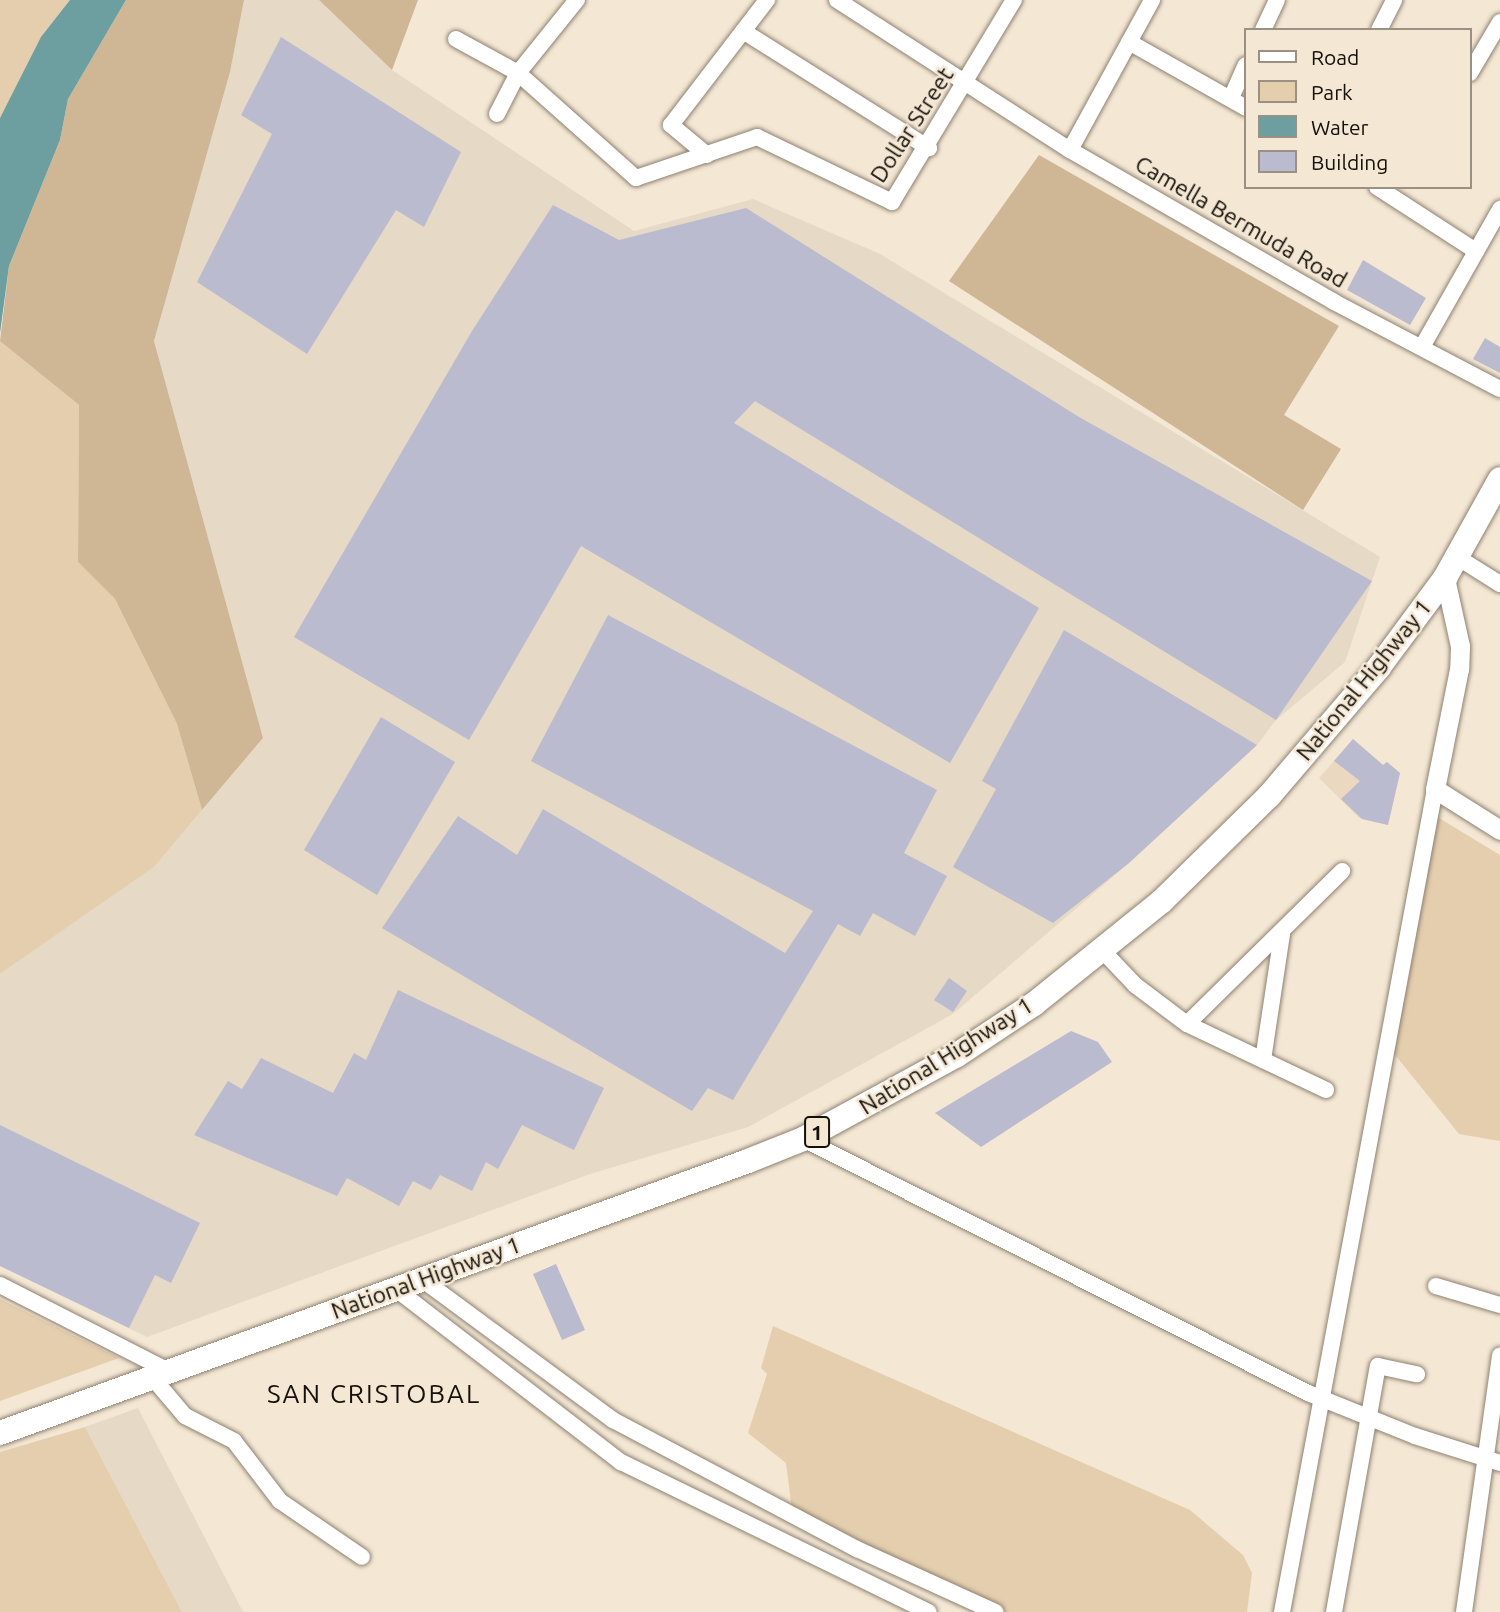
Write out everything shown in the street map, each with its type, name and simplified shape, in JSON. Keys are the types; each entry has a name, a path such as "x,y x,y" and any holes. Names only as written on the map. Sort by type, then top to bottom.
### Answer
{"highway":[{"name":"National Highway 1","path":"0,1433 803,1139 957,1055 1034,1004 1162,901 1269,796 1379,667 1451,567 1500,479"}],"street":[{"path":"497,114 518,74 577,0"},
{"path":"707,155 671,125 767,0"},
{"name":"Camella Bermuda Road","path":"837,0 965,86 1070,150 1500,389"},
{"name":"Dollar Street","path":"456,39 518,74 636,178 757,137 892,202 929,148 1014,0"},
{"path":"1070,150 1152,0"},
{"path":"1264,28 1277,0"},
{"path":"1379,28 1394,0"},
{"path":"1472,70 1500,22"},
{"path":"743,31 929,148"},
{"path":"1129,42 1244,107"},
{"path":"1231,98 1244,69"},
{"path":"1401,193 1476,251"},
{"path":"1422,347 1500,209"},
{"path":"1282,1612 1459,669 1460,646 1451,567 1500,584"},
{"path":"1435,789 1500,830"},
{"path":"1187,1024 1282,934 1342,871"},
{"path":"1263,1060 1282,934"},
{"path":"1101,949 1135,985 1187,1024 1326,1090"},
{"path":"803,1139 1321,1398 1369,1418 1494,1462"},
{"path":"423,1280 613,1420 857,1549 995,1612"},
{"path":"0,1285 160,1374 185,1416 234,1441 280,1500 362,1557"},
{"path":"1436,1286 1500,1305"},
{"path":"396,1289 621,1462 928,1612"},
{"path":"1464,1612 1494,1462 1500,1356"},
{"path":"1334,1612 1378,1366 1417,1374"}],"shaded area":[{"path":"126,0 244,0 230,72 154,341 263,738 202,810 177,724 115,599 78,562 79,405 0,341 9,266 60,140 68,99"},
{"path":"244,0 319,0 392,70 634,231 753,199 880,254 1380,557 1345,662 1276,720 1257,745 1129,863 953,1014 748,1127 590,1174 147,1337 0,1266 0,974 154,867 263,738 154,341 230,72"},
{"path":"319,0 418,0 392,70"},
{"path":"1039,155 1339,326 1284,415 1341,449 1303,510 949,281"},
{"path":"1353,739 1383,765 1387,762 1400,773 1388,825 1359,818 1319,778"},
{"path":"138,1408 243,1612 182,1612 85,1427"}],"green space":[{"path":"0,0 75,0 0,118"},
{"path":"0,341 79,405 78,562 115,599 177,724 202,810 154,867 0,974"},
{"path":"1434,815 1500,855 1500,1141 1459,1134 1387,1045"},
{"path":"0,1299 119,1358 0,1401"},
{"path":"773,1326 1190,1510 1243,1555 1252,1573 1247,1612 1005,1612 792,1511 786,1463 748,1433 767,1374 761,1368"},
{"path":"85,1427 182,1612 0,1612 0,1452"}],"water":[{"path":"70,0 126,0 68,99 60,140 9,266 0,333 0,118 41,37"}],"building":[{"path":"281,37 461,152 424,227 396,210 307,354 197,282 272,134 241,115"},
{"path":"553,205 619,240 746,208 1079,417 1372,581 1276,720 755,401 734,423 1039,608 950,763 581,546 469,740 294,637 472,331"},
{"path":"1363,260 1426,298 1410,325 1347,290"},
{"path":"1485,338 1500,347 1500,373 1473,359"},
{"path":"608,615 937,790 904,853 947,876 915,936 873,913 860,936 838,924 733,1100 708,1088 692,1111 382,928 458,816 517,855 543,809 785,953 813,911 531,761"},
{"path":"1064,630 1257,745 1129,863 1053,923 953,867 996,789 982,781"},
{"path":"381,717 455,762 377,895 304,850"},
{"path":"1353,739 1383,765 1387,762 1400,773 1388,825 1362,819 1341,799 1360,781 1334,761"},
{"path":"949,978 967,991 953,1012 934,1000"},
{"path":"398,990 604,1088 574,1150 522,1125 498,1169 486,1162 472,1191 440,1175 431,1190 413,1181 399,1206 347,1178 337,1196 194,1135 228,1081 242,1089 261,1058 333,1093 354,1053 366,1060"},
{"path":"1071,1031 1098,1042 1112,1062 981,1147 935,1113"},
{"path":"0,1125 200,1223 171,1283 155,1275 129,1328 0,1266"},
{"path":"556,1264 585,1330 562,1340 533,1274"}],"district":[{"name":"SAN CRISTOBAL","path":"374,1394"}]}
